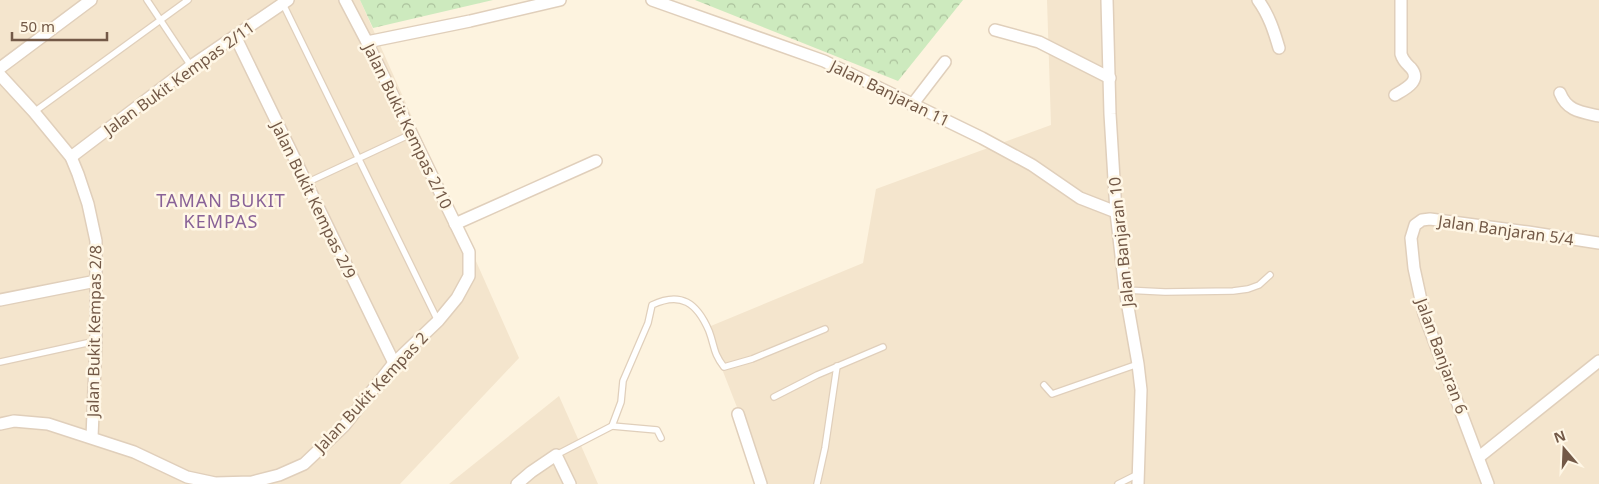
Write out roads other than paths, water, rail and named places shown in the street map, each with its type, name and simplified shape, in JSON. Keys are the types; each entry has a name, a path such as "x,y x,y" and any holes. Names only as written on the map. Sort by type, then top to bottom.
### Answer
{"street":[{"path":"0,68 91,0"},
{"name":"Jalan Bukit Kempas 2/10","path":"345,0 469,252"},
{"path":"367,42 560,0"},
{"name":"Jalan Banjaran 11","path":"652,0 824,61 982,138 1023,161 1080,198 1116,212"},
{"name":"Jalan Banjaran 10","path":"1107,0 1110,114 1116,212 1125,290 1141,390 1138,479"},
{"path":"1258,0 1273,26 1279,48"},
{"path":"1395,95 1410,86 1415,80 1414,74 1402,54 1400,0"},
{"name":"Jalan Bukit Kempas 2/11","path":"71,157 192,66 285,2"},
{"path":"995,30 1039,42 1110,78"},
{"name":"Jalan Bukit Kempas 2/9","path":"235,36 394,363"},
{"path":"912,105 945,62"},
{"name":"Jalan Bukit Kempas 2/8","path":"0,75 71,157 88,204 96,240 96,341 92,437"},
{"path":"1560,92 1564,102 1571,108 1599,116"},
{"path":"455,224 596,161"},
{"name":"Jalan Banjaran 5/4","path":"1415,225 1422,220 1430,219 1599,243"},
{"name":"Jalan Banjaran 6","path":"1415,225 1411,238 1414,268 1424,314 1488,484"},
{"name":"Jalan Bukit Kempas 2","path":"0,424 14,421 48,424 134,452 187,477 215,483 252,482 279,475 304,464 344,426 394,363 438,320 457,298 468,276 469,252"},
{"path":"0,300 96,281"},
{"path":"1479,457 1599,361"},
{"path":"738,414 761,484"},
{"path":"517,484 556,455 570,484"}],"lane":[{"path":"147,0 192,66"},
{"path":"34,112 188,0"},
{"path":"285,2 438,320"},
{"path":"306,183 411,134"},
{"path":"1125,290 1164,292 1233,291 1248,289 1260,284 1270,274"},
{"path":"612,426 621,402 623,381 648,323 652,305 664,299 684,299 699,312 709,332 716,356 724,367 752,359 825,329"},
{"path":"0,362 96,341"},
{"path":"774,397 817,375 883,347"},
{"path":"1044,385 1052,394 1138,364"},
{"path":"818,484 837,366"},
{"path":"556,455 612,426 657,430 661,438"},
{"path":"1118,484 1138,479"}],"district":[{"name":"TAMAN BUKIT KEMPAS","path":"221,211"}]}
